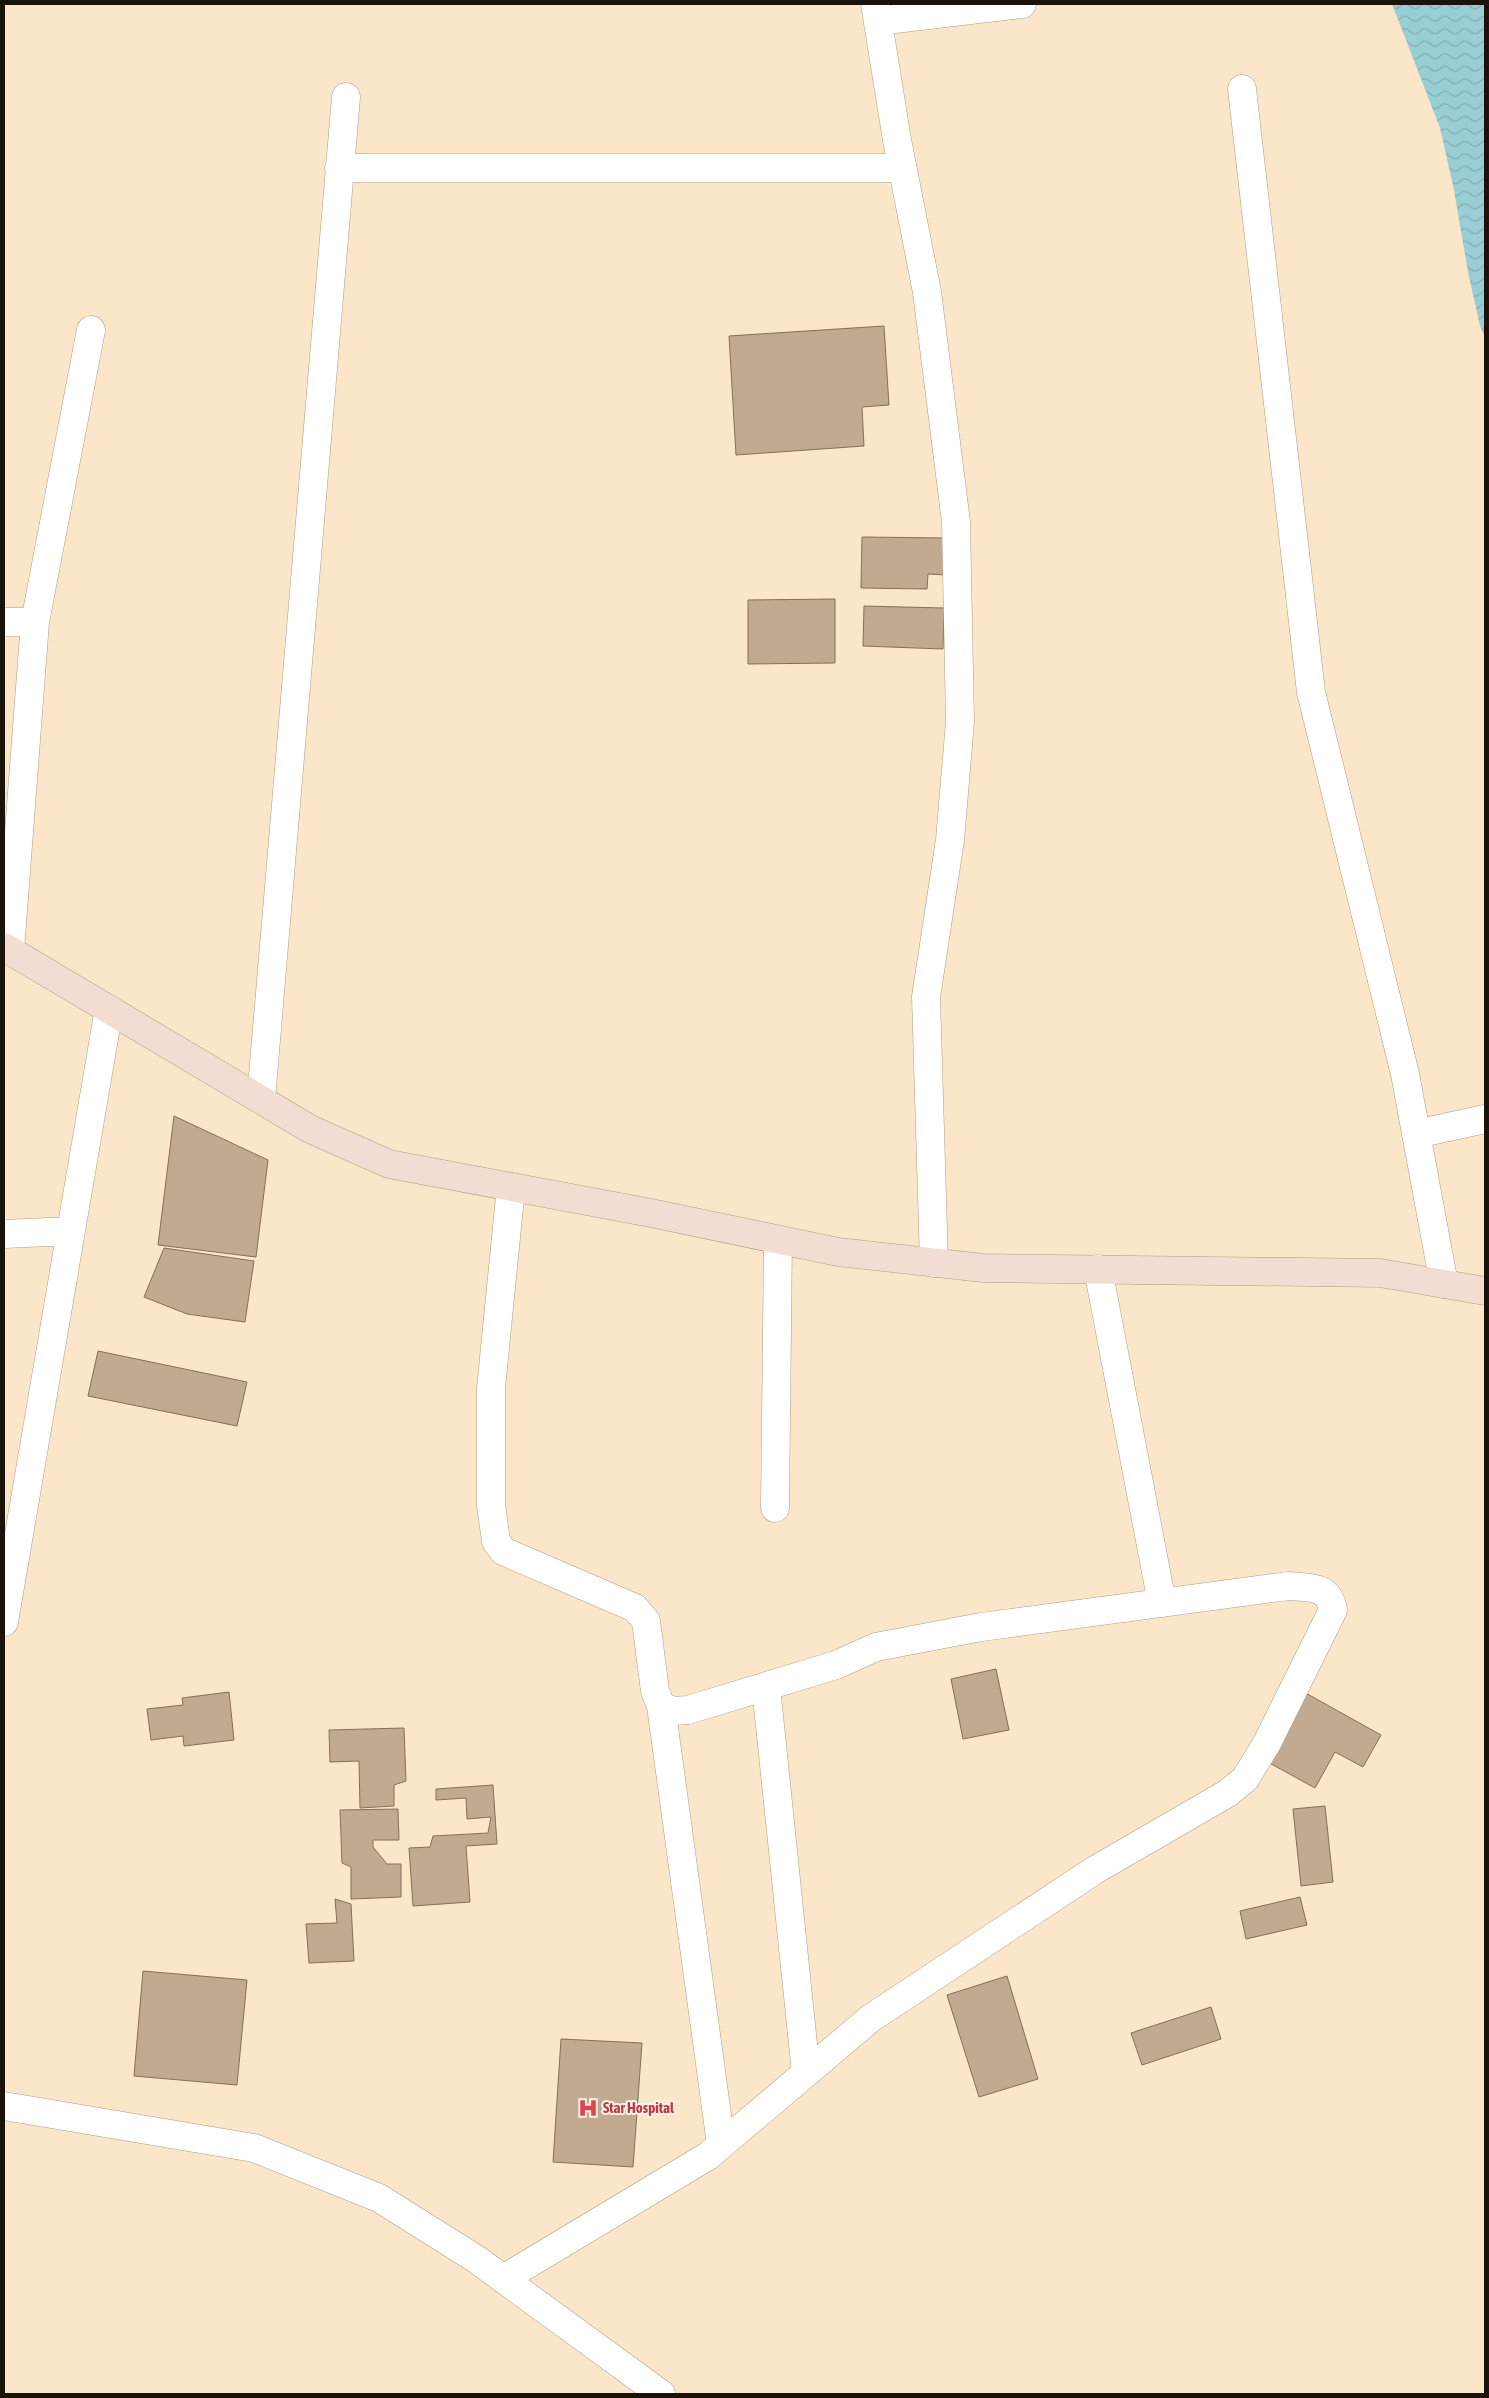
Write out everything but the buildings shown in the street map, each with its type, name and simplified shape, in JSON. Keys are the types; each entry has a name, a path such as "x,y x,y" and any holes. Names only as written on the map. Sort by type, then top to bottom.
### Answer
{"street":[{"path":"934,1263 926,997 950,840 960,722 956,522 927,292 902,168 877,12 1022,4"},
{"path":"1242,89 1311,692 1405,1074 1444,1284"},
{"path":"261,1100 346,97"},
{"path":"339,168 902,168"},
{"path":"91,330 34,622 7,948 310,1129 389,1164 651,1213 838,1252 983,1268 1380,1272 1485,1291"},
{"path":"4,622 34,622"},
{"path":"4,1622 11,1534 71,1231 110,1009"},
{"path":"1416,1134 1485,1119"},
{"path":"511,1187 491,1388 492,1505 496,1541 503,1552 636,1608 646,1621 655,1692 661,1706 722,2144"},
{"path":"4,1234 71,1231"},
{"path":"775,1508 778,1240"},
{"path":"1098,1269 1162,1603"},
{"path":"503,2278 708,2156 871,2018 1095,1870 1228,1793 1245,1779 1267,1744 1333,1610 1332,1599 1327,1594 1316,1589 1288,1586 981,1627 876,1647 836,1666 688,1710 673,1711 661,1706"},
{"path":"766,1687 806,2073"},
{"path":"4,2106 254,2148 379,2198 476,2259 661,2394"}],"water":[{"path":"1392,4 1485,4 1485,337 1480,326 1468,272 1454,190 1440,128"}],"place":[{"name":"Star Hospital","path":"588,2108"}]}
